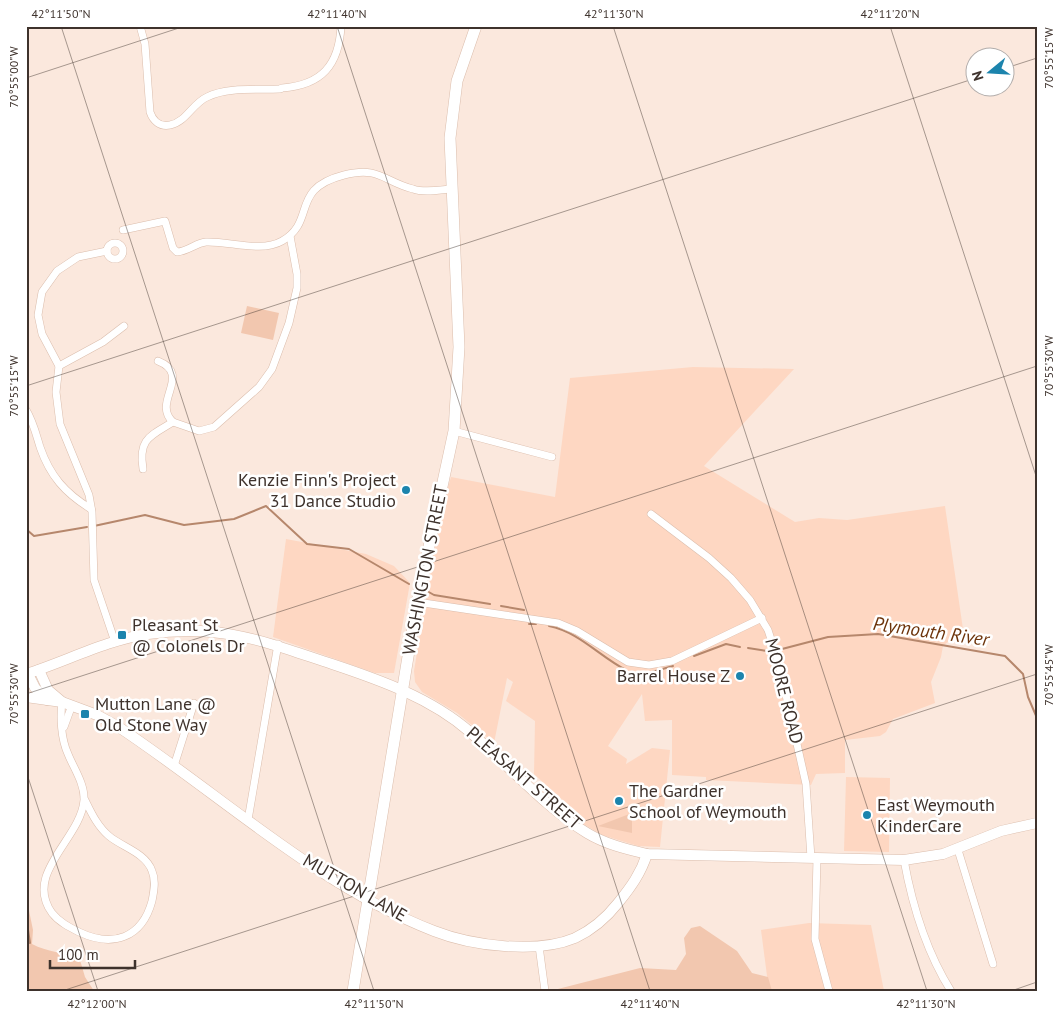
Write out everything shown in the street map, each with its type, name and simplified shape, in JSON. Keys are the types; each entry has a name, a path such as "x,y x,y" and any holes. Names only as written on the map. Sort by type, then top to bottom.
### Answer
{"main road":[{"name":"WASHINGTON STREET","path":"353,991 417,602 454,431 459,347 450,147 454,95 476,26"},
{"name":"PLEASANT STREET","path":"27,674 115,642 153,633 203,630 278,644 402,690 434,706 459,723 560,813 582,829 608,843 647,854 904,860 926,858 958,850 1001,832 1037,823"},
{"name":"MUTTON LANE","path":"39,670 48,690 67,704"},
{"path":"27,674 35,688 48,700"},
{"name":"MUTTON LANE","path":"26,698 67,704 117,726 320,870 367,899 435,931 452,936 500,945 539,946 574,938 603,919 638,876 647,854"}],"street":[{"path":"140,26 145,44 150,112 154,120 162,125 171,125 179,122 201,100 211,95 302,86 324,74 338,52 341,26"},
{"path":"123,230 165,222 173,248 178,252 205,242 271,245 290,236 300,224 306,203 313,191 321,184 339,176 371,172 381,174 415,190 451,189"},
{"path":"158,361 166,365 173,375 172,388 165,405 166,412 173,422 199,431 214,427 259,387 272,369 289,324 297,288 298,274 290,236"},
{"path":"107,251 84,255 67,263 51,277 42,292 39,321 45,340 59,366 56,392 60,424 89,495 94,580 115,642"},
{"path":"59,366 103,342 124,326"},
{"path":"26,410 44,458 55,478 69,495 91,509"},
{"path":"143,469 142,450 146,441 173,422"},
{"path":"454,431 552,457"},
{"name":"MOORE ROAD","path":"651,514 709,558 731,578 762,618 776,650 806,784 814,858 815,939 829,991"},
{"path":"417,602 558,623 577,631 628,662 650,665 672,661 762,618"},
{"path":"248,820 278,644"},
{"path":"174,766 194,703"},
{"path":"67,704 60,716 67,752 77,773 84,798 102,829 145,860 153,872 154,893 146,916 136,930 115,940 98,939 69,927 52,913 43,892 48,870 70,837 84,798"},
{"path":"958,850 993,964"},
{"path":"904,860 911,892 930,947 951,991"},
{"path":"539,946 545,991"}],"shaded area":[{"path":"247,306 279,313 273,340 241,333"},
{"path":"693,367 794,369 704,466 795,522 819,518 847,520 945,506 963,629 943,646 941,657 931,682 935,703 893,719 886,732 880,736 845,740 845,773 816,774 811,785 706,780 706,777 672,775 672,720 645,721 642,694 608,746 627,759 626,764 652,748 670,750 660,847 638,846 602,835 580,822 570,812 568,805 534,774 535,721 506,701 513,682 507,678 494,743 457,713 422,692 415,682 414,671 438,522 451,477 555,497 570,378"},
{"path":"286,539 366,554 394,566 410,583 394,673 375,673 273,637"},
{"name":"East Weymouth KinderCare","path":"846,777 890,778 889,852 844,851"},
{"path":"632,813 632,833 598,826"},
{"path":"26,896 33,930 32,944 80,960 85,977 94,991 26,991"},
{"path":"809,923 871,925 884,991 769,991 761,930"},
{"path":"700,926 737,951 752,973 768,977 772,991 550,991 640,968 676,970 686,954 684,938 691,928"}],"waterway":[{"name":"Plymouth River","path":"94,526 145,515 184,525 234,519 266,506 307,544 349,549 409,584"},
{"name":"Plymouth River","path":"26,529 34,536 87,527"},
{"name":"Plymouth River","path":"427,591 434,595 490,604"},
{"name":"Plymouth River","path":"501,606 524,610"},
{"name":"Plymouth River","path":"529,624 536,624"},
{"name":"Plymouth River","path":"549,626 570,633 626,670"},
{"name":"Plymouth River","path":"782,649 828,637 878,634 1005,656 1023,674 1028,697 1037,718"},
{"name":"Plymouth River","path":"694,656 726,644 740,647"},
{"name":"Plymouth River","path":"748,648 767,651"},
{"name":"Plymouth River","path":"652,672 673,666"},
{"name":"Plymouth River","path":"637,673 642,673"},
{"path":"26,917 30,943"}],"place":[{"name":"Kenzie Finn's Project 31 Dance Studio","path":"406,490"},
{"name":"Pleasant St @ Colonels Dr","path":"122,635"},
{"name":"Barrel House Z","path":"740,676"},
{"name":"Mutton Lane @ Old Stone Way","path":"85,714"},
{"name":"The Gardner School of Weymouth","path":"619,801"},
{"name":"East Weymouth KinderCare","path":"867,815"}]}
